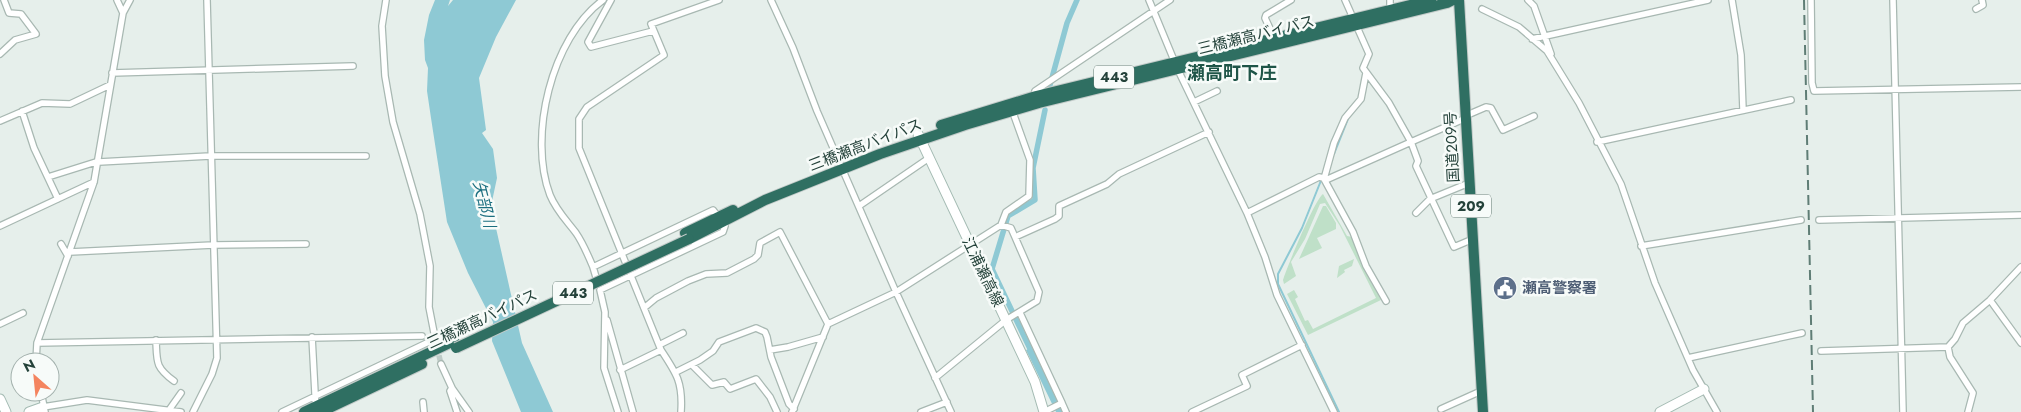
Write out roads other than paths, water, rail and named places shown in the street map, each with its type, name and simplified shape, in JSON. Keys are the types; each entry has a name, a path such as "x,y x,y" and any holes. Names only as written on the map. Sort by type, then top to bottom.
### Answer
{"highway":[{"name":"三橋瀬高バイパス","path":"1011,107 1036,96 1176,66 1274,38 1356,22 1390,4 1431,0"},
{"name":"三橋瀬高バイパス","path":"304,412 455,345 721,219 842,166 919,136 1011,107 1453,0"},
{"name":"国道209号","path":"1459,0 1483,412"}],"main road":[{"name":"江浦瀬高線","path":"919,136 1049,410"},
{"path":"1660,412 1704,390"},
{"path":"0,399 6,412"},
{"path":"29,412 43,410"}],"street":[{"path":"0,54 15,40 36,34 21,14 9,13 4,0"},
{"path":"117,0 123,13"},
{"path":"37,352 37,343 94,182 123,13 130,0"},
{"path":"192,412 215,366 216,338 207,0"},
{"path":"282,412 316,407 435,341 429,307 430,266 420,214 393,122 385,76 382,26 386,0"},
{"path":"602,0 580,24 556,67 546,102 542,143 544,171 555,206 584,246 593,267 633,412"},
{"path":"611,0 588,42 591,47 653,31"},
{"path":"681,412 681,384 676,372 660,348 579,148 579,119 587,107 664,55 651,24 719,0"},
{"path":"770,0 793,48 817,111 896,292 926,352 935,378 951,412"},
{"path":"1149,0 1176,66 1247,213 1265,257 1277,295 1334,412"},
{"path":"1036,96 1035,91 1170,0"},
{"path":"1274,38 1265,18 1266,15 1292,0"},
{"path":"1345,0 1369,54 1363,68 1373,78 1390,103 1411,142 1418,161 1416,166 1454,247 1473,239"},
{"path":"1528,0 1534,6 1546,36 1551,56 1579,103 1597,142 1621,184 1641,246 1688,358 1717,412"},
{"path":"1532,39 1708,0"},
{"path":"1732,0 1741,55 1743,110"},
{"path":"1811,0 1812,83 1814,91 1896,91 2021,87"},
{"path":"1893,0 1903,412"},
{"path":"1976,9 1983,5 1982,0"},
{"path":"1482,9 1519,27 1551,56"},
{"path":"112,72 353,66"},
{"path":"1321,178 1345,118 1361,99 1366,73"},
{"path":"0,121 42,103 70,104 110,85"},
{"path":"1194,102 1217,91"},
{"path":"1597,142 1791,100"},
{"path":"1004,225 1006,212 1029,196 1030,160 1011,107"},
{"path":"1247,213 1321,178 1328,180 1486,107 1491,108 1503,130 1534,116"},
{"path":"22,111 34,148 58,199"},
{"path":"1015,237 1055,219 1059,216 1059,206 1107,184 1119,174 1208,132"},
{"path":"48,177 99,161 210,156 366,156"},
{"path":"859,206 929,158"},
{"path":"1321,178 1353,232 1366,266 1386,301"},
{"path":"0,226 94,182"},
{"path":"1416,213 1430,199 1469,183"},
{"path":"593,267 713,210 725,226 723,232 600,290"},
{"path":"1819,220 2021,215"},
{"path":"1641,246 1801,220"},
{"path":"935,378 1006,320 1037,301 1039,292 1015,237 1004,225"},
{"path":"793,410 828,324 896,292 969,244 1004,225"},
{"path":"644,308 656,298 688,280 706,274 727,273 754,259 758,255 760,243 780,232 828,324"},
{"path":"61,244 69,254"},
{"path":"69,254 213,245 306,244"},
{"path":"1821,350 1902,350 1948,347 1955,340 1963,323 1990,300 2021,267"},
{"path":"1990,300 2021,343"},
{"path":"605,312 604,368 618,412"},
{"path":"0,324 23,313"},
{"path":"1020,313 1066,412"},
{"path":"676,372 692,365 713,351 719,342 756,328 765,332 789,404 793,410"},
{"path":"620,370 660,348 683,332"},
{"path":"1688,358 1802,333"},
{"path":"37,343 216,338 422,336"},
{"path":"770,350 796,345 822,336"},
{"path":"312,337 316,407"},
{"path":"156,340 157,365 160,371 174,381"},
{"path":"1192,412 1247,386 1242,375 1302,346"},
{"path":"1948,347 1950,357 1973,393 1968,412"},
{"path":"441,364 452,388 469,412"},
{"path":"692,365 712,385 724,382 730,389 756,379 770,397 777,412"},
{"path":"452,388 450,391 457,412"},
{"path":"1441,409 1481,391"},
{"path":"169,410 181,393"},
{"path":"43,410 87,400 181,412"},
{"path":"423,402 424,412"},
{"path":"921,412 947,402"},
{"path":"1049,410 1061,404"}],"water":[{"name":"矢部川","path":"435,0 450,0 448,6 453,0 516,0 496,37 479,78 486,130 482,133 493,149 497,178 491,206 522,343 553,412 521,412 492,341 493,322 468,273 447,222 427,91 428,68 425,60 424,40 429,15"},
{"path":"1033,347 1064,412 1056,412 1026,350"}],"waterway":[{"path":"1050,85 1067,23 1077,0"},
{"path":"1033,355 992,269 1008,216 1035,200 1033,168 1045,110"},
{"path":"1334,154 1348,119"},
{"path":"1322,178 1302,228 1278,274 1278,284 1339,412"}],"tunnel":[{"path":"437,347 441,364"}],"railway":[{"path":"1804,0 1813,412"}],"place":[{"name":"瀬高警察署","path":"1505,288"}],"district":[{"name":"瀬高町下庄","path":"1232,73"}]}
